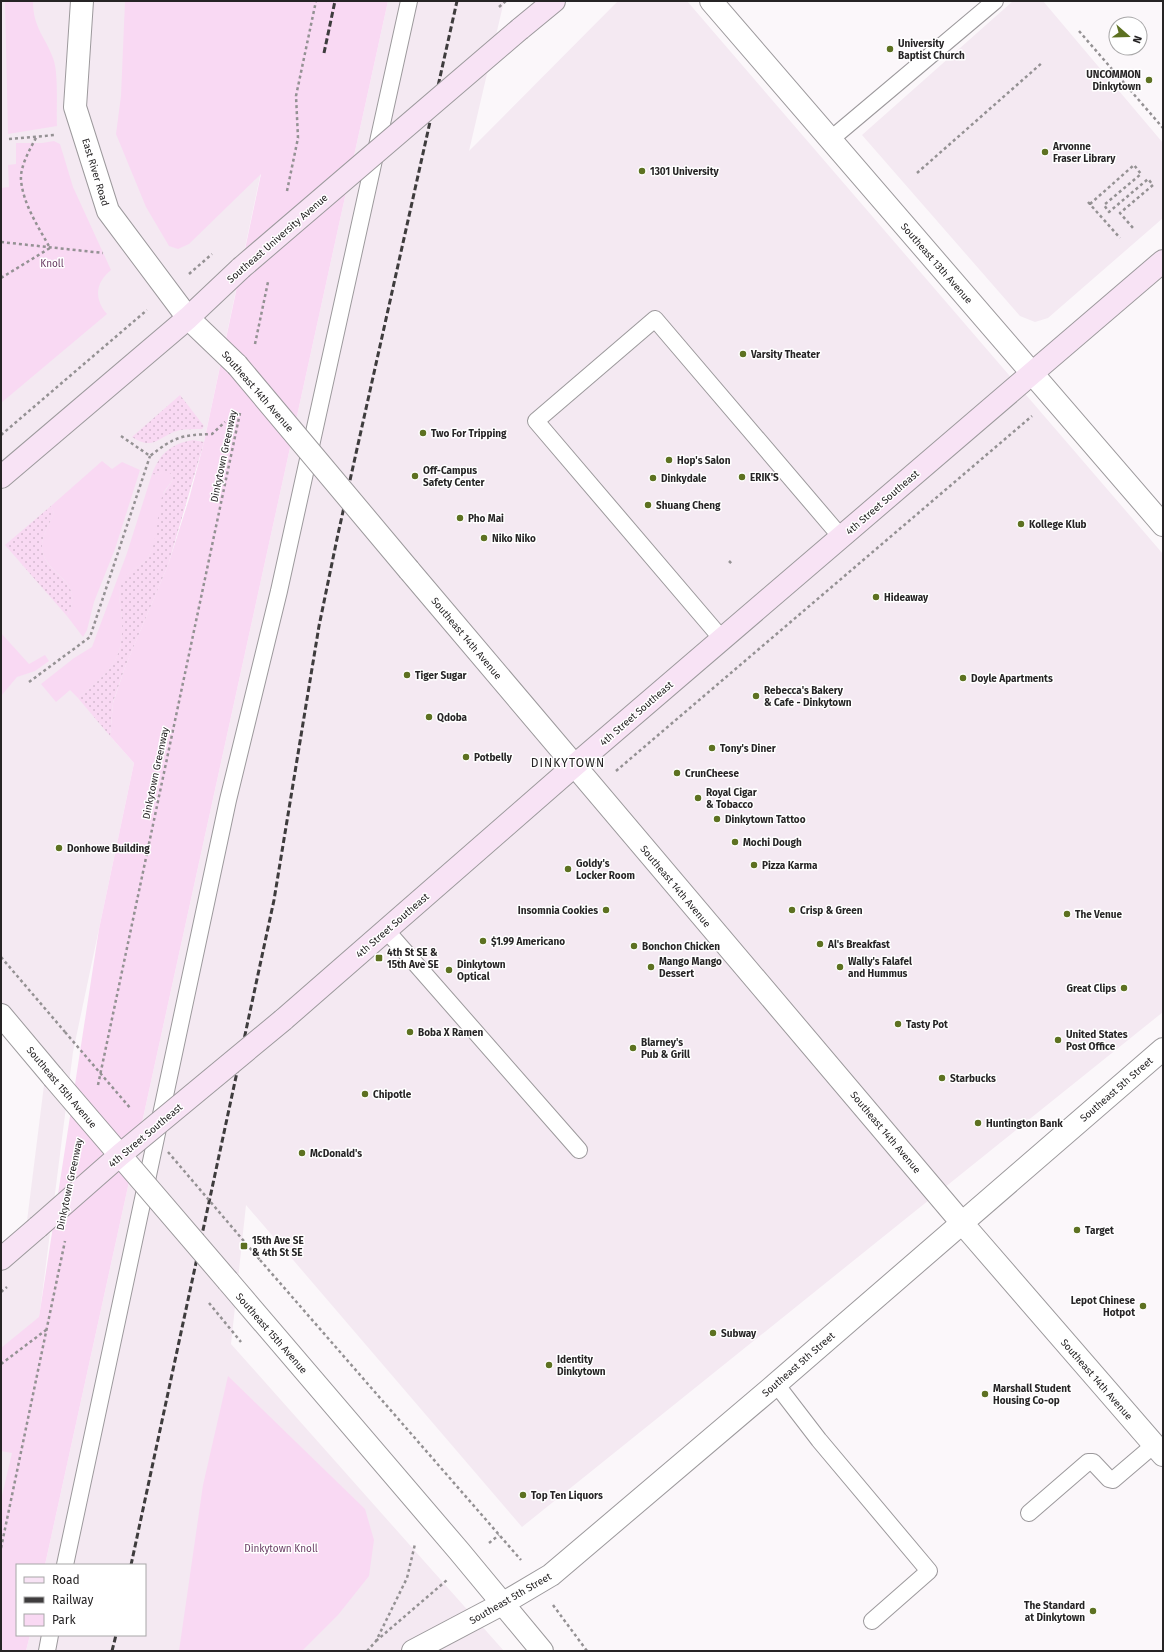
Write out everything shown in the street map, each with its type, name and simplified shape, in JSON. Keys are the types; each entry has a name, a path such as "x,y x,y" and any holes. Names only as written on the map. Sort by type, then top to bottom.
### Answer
{"main road":[{"name":"Southeast University Avenue","path":"1,477 188,318 242,268 554,1"},
{"name":"4th Street Southeast","path":"1,1259 120,1155 283,1020 574,766 1163,260"}],"street":[{"name":"East River Road","path":"82,1 75,107 108,211 188,318"},
{"name":"Southeast 13th Avenue","path":"711,1 1163,524"},
{"name":"Southeast 14th Avenue","path":"188,318 237,365 574,766 962,1223 1159,1450"},
{"name":"Southeast 15th Avenue","path":"1,1015 468,1562 542,1651"},
{"name":"Southeast 5th Street","path":"413,1651 502,1604 537,1584 557,1570 776,1384 1163,1048"}],"lane":[{"path":"65,1564 228,800 279,591 409,1"},
{"path":"831,139 994,1"},
{"path":"722,639 536,421 655,319 842,537"},
{"path":"386,930 579,1150"},
{"path":"776,1384 819,1440 929,1571 872,1621"},
{"path":"1029,1513 1088,1462 1093,1462 1109,1479 1113,1480 1159,1450"},
{"path":"47,1651 50,1636"}],"path":[{"path":"287,193 298,138 296,96 316,1"},
{"path":"1079,31 1163,128"},
{"path":"917,173 1008,95 1043,62"},
{"path":"9,139 57,135"},
{"path":"37,136 27,155 21,179 29,208 50,248"},
{"path":"1120,238 1089,203 1134,165 1141,174 1104,206 1109,212 1148,179 1153,185 1120,213 1133,228"},
{"path":"1,242 108,253"},
{"path":"1,278 50,248"},
{"path":"1,435 213,253"},
{"path":"254,349 269,279"},
{"path":"593,788 639,752 1017,430 1053,396"},
{"name":"Dinkytown Greenway","path":"97,1088 240,412"},
{"path":"29,682 90,638 150,456 175,438 190,434 212,434 225,422"},
{"path":"121,436 150,456"},
{"path":"729,561 733,565"},
{"path":"1,957 65,1032"},
{"name":"Dinkytown Greenway","path":"1,1548 66,1236"},
{"path":"260,1260 518,1556 537,1584 588,1651"},
{"path":"1,1364 46,1330"},
{"path":"367,1651 376,1641 499,1534"},
{"path":"376,1641 407,1578 417,1537"}],"shaded area":[{"path":"1,1 297,1 204,442 168,565 125,667 113,703 110,736 134,763 73,1052 1,1618 1,1258 25,1237 46,1069 1,1016"},
{"path":"388,1 504,1 469,151 618,1 687,1 1163,554 1163,1012 522,1527 246,1205 231,1344 504,1651 26,1651 30,1636 146,1636 146,1564 45,1564"},
{"path":"1013,1 1043,1 1163,143 1163,218 1048,318 1035,322 1020,316 862,135"}],"green space":[{"path":"5,1 33,1 37,25 50,50 55,65 57,82 57,126 8,134"},
{"path":"125,1 388,1 45,1564 16,1564 16,1636 30,1636 26,1651 1,1651 1,1500 12,1453 1,1451 1,1348 39,1317 99,929 134,763 110,736 113,703 125,667 168,565 189,499 204,442 261,174 189,244 178,249 169,246 146,207 116,134 121,96"},
{"name":"Knoll","path":"54,141 60,144 73,187 111,270 102,280 98,291 100,303 107,314 1,403 1,188 9,187 8,165 16,164 16,143 42,143"},
{"path":"180,395 204,426 202,429 180,430 152,443 146,443 132,437"},
{"path":"193,440 204,442 168,565 125,667 113,702 110,736 78,698 105,674 117,657 122,635 122,617 119,595 120,587 127,575 143,563 150,554 154,542 161,500 163,494 173,479 171,474 167,472 163,472 158,475 152,474 155,467 163,455 172,447"},
{"path":"102,461 112,469 122,462 140,470 115,549 94,602 87,630 83,637 67,616 72,604 72,594 69,586 50,566 45,558 42,544 44,535 54,513 51,506"},
{"path":"168,471 173,479 164,492 153,547 147,559 130,572 120,588 119,596 122,617 122,635 117,657 105,674 78,698 70,690 56,702 41,684 74,658 92,647 127,553 152,474 158,475 162,472"},
{"path":"51,506 54,513 44,535 42,548 45,558 50,566 69,586 72,594 72,604 67,616 5,545"},
{"path":"1,633 29,664 45,655 49,661 35,671 17,677 1,696"},
{"name":"Dinkytown Knoll","path":"228,1376 365,1509 374,1540 369,1576 338,1615 302,1651 179,1651 203,1485"}],"railway":[{"path":"324,53 335,1"},
{"path":"131,1564 274,900 319,626 338,534 457,1"},
{"path":"112,1651 116,1636"}],"place":[{"name":"University Baptist Church","path":"890,49"},
{"name":"UNCOMMON Dinkytown","path":"1149,80"},
{"name":"Arvonne Fraser Library","path":"1045,152"},
{"name":"1301 University","path":"642,171"},
{"name":"Varsity Theater","path":"743,354"},
{"name":"Two For Tripping","path":"423,433"},
{"name":"Hop's Salon","path":"669,460"},
{"name":"Off-Campus Safety Center","path":"415,476"},
{"name":"ERIK'S","path":"742,477"},
{"name":"Dinkydale","path":"653,478"},
{"name":"Shuang Cheng","path":"648,505"},
{"name":"Pho Mai","path":"460,518"},
{"name":"Kollege Klub","path":"1021,524"},
{"name":"Niko Niko","path":"484,538"},
{"name":"Hideaway","path":"876,597"},
{"name":"Tiger Sugar","path":"407,675"},
{"name":"Doyle Apartments","path":"963,678"},
{"name":"Rebecca's Bakery & Cafe - Dinkytown","path":"756,696"},
{"name":"Qdoba","path":"429,717"},
{"name":"Tony's Diner","path":"712,748"},
{"name":"Potbelly","path":"466,757"},
{"name":"CrunCheese","path":"677,773"},
{"name":"Royal Cigar & Tobacco","path":"698,798"},
{"name":"Dinkytown Tattoo","path":"717,819"},
{"name":"Mochi Dough","path":"735,842"},
{"name":"Donhowe Building","path":"59,848"},
{"name":"Pizza Karma","path":"754,865"},
{"name":"Goldy's Locker Room","path":"568,869"},
{"name":"Insomnia Cookies","path":"606,910"},
{"name":"Crisp & Green","path":"792,910"},
{"name":"The Venue","path":"1067,914"},
{"name":"$1.99 Americano","path":"483,941"},
{"name":"Al's Breakfast","path":"820,944"},
{"name":"Bonchon Chicken","path":"634,946"},
{"name":"4th St SE & 15th Ave SE","path":"379,958"},
{"name":"Mango Mango Dessert","path":"651,967"},
{"name":"Wally's Falafel and Hummus","path":"840,967"},
{"name":"Dinkytown Optical","path":"449,970"},
{"name":"Great Clips","path":"1124,988"},
{"name":"Tasty Pot","path":"898,1024"},
{"name":"Boba X Ramen","path":"410,1032"},
{"name":"United States Post Office","path":"1058,1040"},
{"name":"Blarney's Pub & Grill","path":"633,1048"},
{"name":"Starbucks","path":"942,1078"},
{"name":"Chipotle","path":"365,1094"},
{"name":"Huntington Bank","path":"978,1123"},
{"name":"McDonald's","path":"302,1153"},
{"name":"Target","path":"1077,1230"},
{"name":"15th Ave SE & 4th St SE","path":"244,1246"},
{"name":"Lepot Chinese Hotpot","path":"1143,1306"},
{"name":"Subway","path":"713,1333"},
{"name":"Identity Dinkytown","path":"549,1365"},
{"name":"Marshall Student Housing Co-op","path":"985,1394"},
{"name":"Top Ten Liquors","path":"523,1495"},
{"name":"The Standard at Dinkytown","path":"1093,1611"}],"district":[{"name":"DINKYTOWN","path":"568,763"}]}
